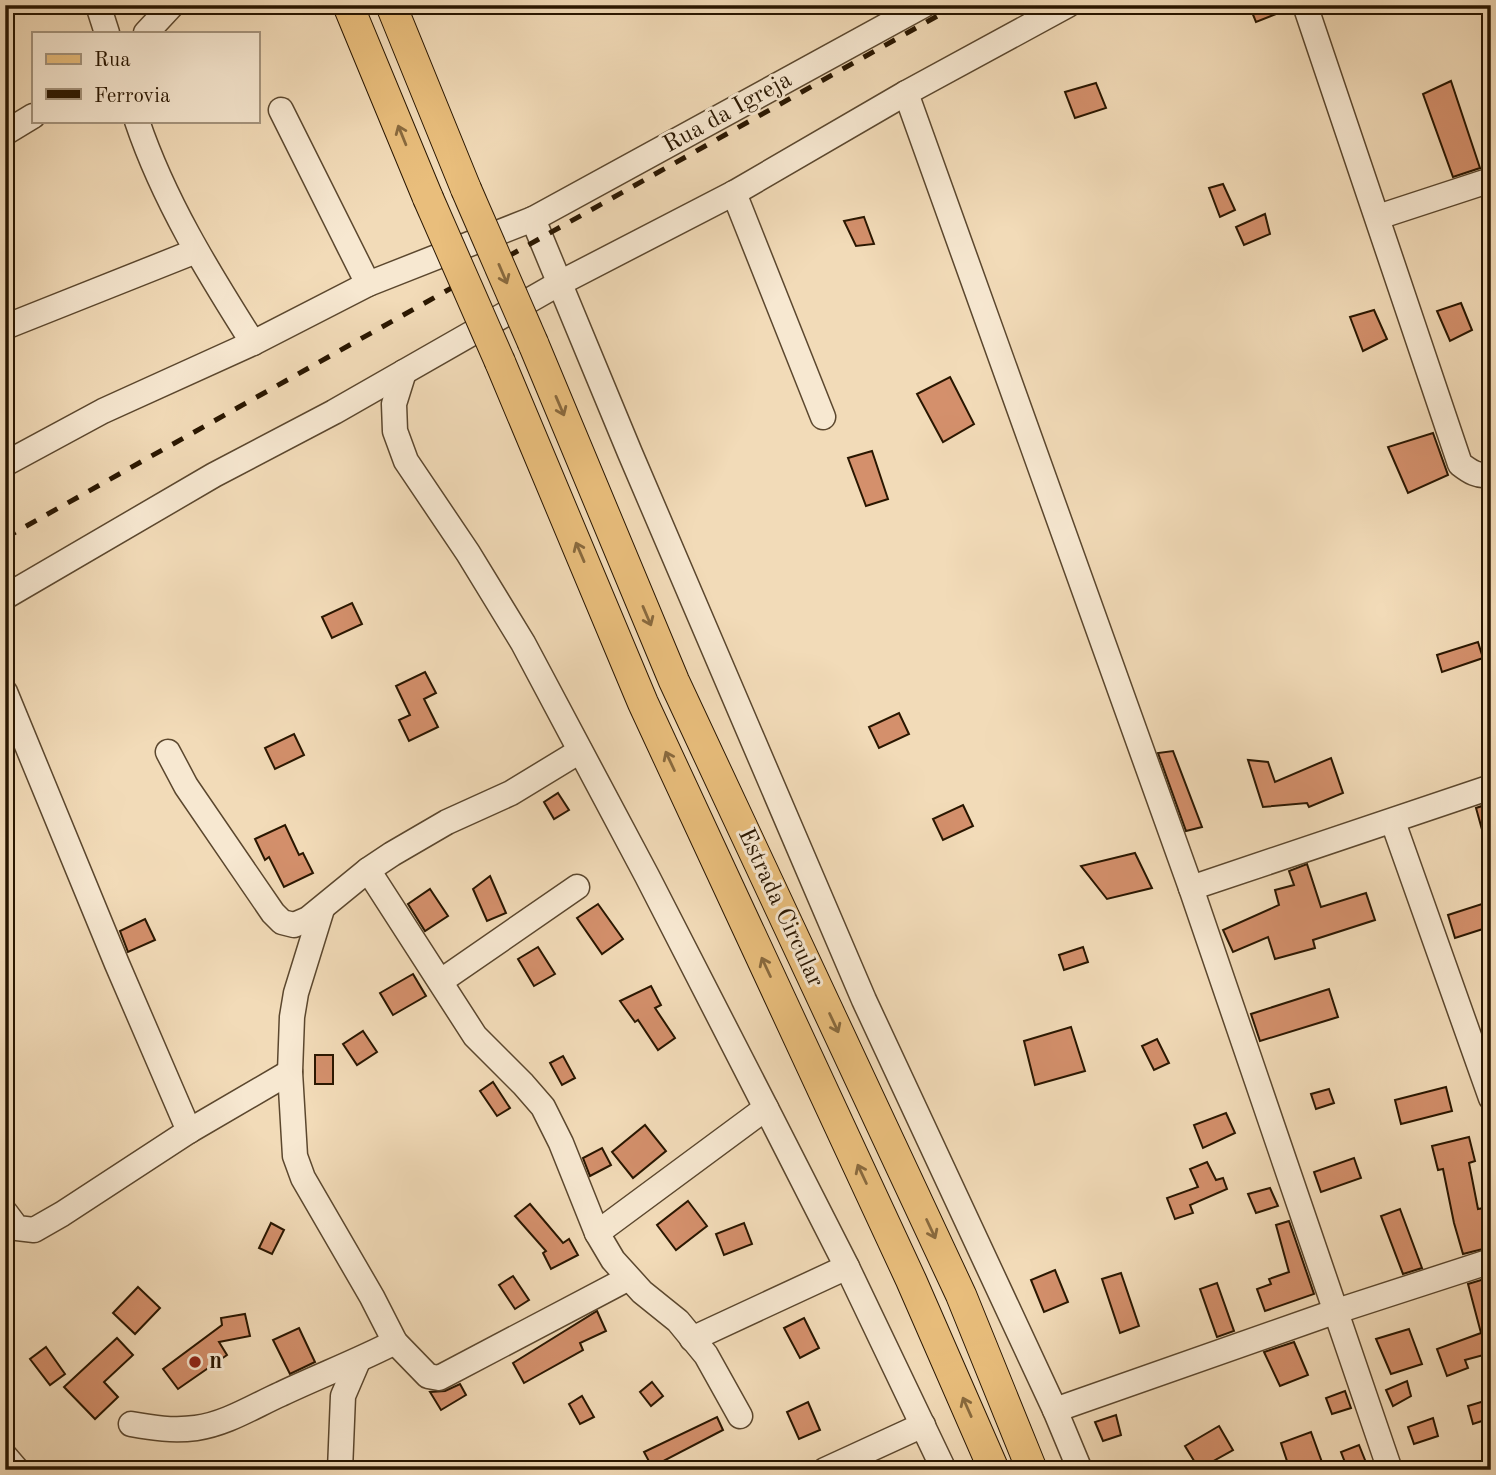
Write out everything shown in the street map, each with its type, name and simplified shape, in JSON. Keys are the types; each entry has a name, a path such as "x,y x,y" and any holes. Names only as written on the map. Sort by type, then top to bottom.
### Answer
{"main road":[{"name":"Estrada Circular","path":"348,5 643,704 911,1280 994,1470"},
{"name":"Estrada Circular","path":"391,5 674,681 961,1295 1032,1470"}],"street":[{"path":"98,5 107,32"},
{"path":"147,32 172,5"},
{"name":"Rua da Igreja","path":"5,464 103,411 253,343 368,284 533,219 888,14 924,5"},
{"path":"5,597 214,475 334,412 558,284 734,193 906,93 1068,5"},
{"path":"1305,5 1460,464 1472,473 1485,476 1491,474"},
{"path":"906,93 1191,888 1390,1470"},
{"path":"281,110 368,284"},
{"path":"5,133 32,117"},
{"path":"137,122 148,154 196,251 253,343"},
{"path":"1378,217 1491,180"},
{"path":"734,193 823,417"},
{"path":"533,219 558,284 864,999 1055,1410 1080,1470"},
{"path":"5,327 196,251"},
{"path":"404,372 394,404 395,431 406,461 523,643 648,876 847,1267 944,1470"},
{"path":"5,692 189,1131"},
{"path":"168,752 186,786 273,913 282,922 294,925 309,919 368,870 412,841 512,793 580,751"},
{"path":"1191,888 1491,787"},
{"path":"1393,822 1491,1098"},
{"path":"368,870 475,1036 543,1108 561,1143 597,1233 627,1279 678,1321 706,1355 740,1416"},
{"path":"441,981 577,887"},
{"path":"322,909 296,993 292,1017 290,1072 295,1156 303,1178 395,1342 428,1376 439,1378 627,1279"},
{"path":"5,1212 17,1228 34,1230 189,1131 290,1072"},
{"path":"597,1233 766,1108"},
{"path":"1055,1410 1334,1312 1491,1261"},
{"path":"692,1339 847,1267"},
{"path":"131,1424 166,1430 208,1425 229,1419 395,1342"},
{"path":"340,1470 343,1396 358,1361"},
{"path":"825,1470 923,1425"},
{"path":"5,1456 17,1470"}],"building":[{"path":"1249,5 1291,5 1291,8 1256,22"},
{"path":"1451,81 1480,168 1453,177 1423,94"},
{"path":"1096,83 1106,108 1075,118 1065,92"},
{"path":"1223,184 1235,210 1220,217 1209,188"},
{"path":"1265,214 1270,234 1244,245 1236,227"},
{"path":"864,217 874,244 856,246 844,221"},
{"path":"1461,303 1472,330 1450,341 1437,311"},
{"path":"1374,310 1387,339 1363,351 1350,317"},
{"path":"950,377 974,424 943,442 917,394"},
{"path":"1433,433 1448,475 1408,493 1388,447"},
{"path":"872,451 888,499 866,506 848,458"},
{"path":"352,603 362,624 332,638 322,617"},
{"path":"1478,642 1483,658 1442,672 1437,655"},
{"path":"425,672 436,693 424,699 438,727 409,741 399,720 410,715 396,686"},
{"path":"899,713 909,734 879,748 869,727"},
{"path":"294,734 304,755 275,769 265,748"},
{"path":"1173,751 1202,827 1186,831 1158,753"},
{"path":"1331,758 1343,793 1309,807 1307,803 1263,807 1248,760 1268,762 1275,782"},
{"path":"558,793 569,810 554,819 544,802"},
{"path":"1491,803 1491,843 1486,844 1476,808"},
{"path":"963,805 973,826 943,840 933,819"},
{"path":"285,825 299,855 303,853 313,873 284,887 269,857 265,860 255,839"},
{"path":"1135,853 1152,888 1107,899 1081,866"},
{"path":"1307,864 1321,907 1366,893 1375,920 1313,940 1315,948 1275,959 1268,937 1233,952 1223,930 1279,905 1275,890 1294,885 1289,871"},
{"path":"490,876 506,913 487,921 473,889"},
{"path":"430,889 448,916 425,931 408,904"},
{"path":"598,904 623,939 602,954 577,918"},
{"path":"1482,904 1489,927 1455,938 1448,915"},
{"path":"145,919 155,940 128,952 120,931"},
{"path":"538,947 555,974 534,986 518,959"},
{"path":"1083,947 1088,962 1064,970 1059,955"},
{"path":"413,974 426,996 393,1015 380,993"},
{"path":"651,986 661,1005 655,1008 675,1038 658,1050 638,1020 635,1022 620,1001"},
{"path":"1329,989 1338,1017 1260,1041 1251,1014"},
{"path":"1071,1027 1085,1071 1035,1085 1024,1041"},
{"path":"363,1031 377,1052 357,1065 343,1044"},
{"path":"1157,1039 1169,1063 1154,1070 1142,1046"},
{"path":"315,1055 333,1055 333,1084 315,1084"},
{"path":"563,1056 575,1078 562,1085 550,1063"},
{"path":"493,1082 510,1108 497,1116 480,1091"},
{"path":"1446,1087 1452,1111 1401,1124 1395,1100"},
{"path":"1329,1089 1334,1103 1316,1109 1311,1094"},
{"path":"1226,1113 1235,1133 1203,1148 1194,1125"},
{"path":"645,1125 666,1151 633,1178 612,1152"},
{"path":"1469,1137 1475,1161 1469,1163 1478,1209 1484,1208 1491,1229 1491,1247 1463,1254 1443,1169 1438,1170 1432,1146"},
{"path":"602,1148 611,1165 590,1176 583,1158"},
{"path":"1354,1158 1361,1178 1321,1192 1314,1172"},
{"path":"1207,1162 1216,1180 1223,1178 1227,1189 1190,1205 1193,1213 1175,1219 1167,1198 1198,1187 1190,1169"},
{"path":"1270,1188 1278,1206 1256,1213 1248,1194"},
{"path":"688,1201 707,1226 676,1250 657,1225"},
{"path":"530,1204 563,1243 569,1239 578,1255 551,1269 543,1253 546,1251 515,1216"},
{"path":"1400,1209 1422,1268 1403,1274 1381,1216"},
{"path":"1289,1221 1314,1294 1265,1311 1257,1289 1271,1284 1269,1279 1289,1272 1276,1225"},
{"path":"271,1223 284,1230 272,1254 259,1248"},
{"path":"744,1223 752,1244 724,1255 716,1234"},
{"path":"1055,1270 1068,1302 1044,1312 1031,1280"},
{"path":"1121,1273 1139,1326 1120,1333 1102,1279"},
{"path":"513,1276 529,1300 515,1309 499,1285"},
{"path":"1491,1277 1491,1353 1465,1360 1468,1368 1447,1376 1437,1349 1481,1333 1468,1284"},
{"path":"1217,1283 1234,1331 1217,1337 1200,1289"},
{"path":"138,1287 160,1308 135,1334 113,1313"},
{"path":"597,1311 606,1331 580,1343 583,1350 524,1383 513,1363"},
{"name":"n","path":"245,1314 250,1336 219,1342 227,1355 178,1389 163,1369 222,1325 221,1318"},
{"path":"804,1318 819,1348 800,1358 784,1328"},
{"path":"299,1328 315,1362 290,1374 273,1340"},
{"path":"1409,1329 1422,1364 1391,1374 1376,1339"},
{"path":"117,1338 133,1355 104,1382 118,1397 95,1419 64,1387"},
{"path":"1294,1342 1308,1375 1280,1386 1264,1352"},
{"path":"46,1347 65,1374 50,1385 30,1359"},
{"path":"1407,1381 1411,1396 1393,1406 1386,1390"},
{"path":"652,1382 663,1396 651,1406 640,1392"},
{"path":"460,1384 466,1395 441,1410 430,1392 445,1391"},
{"path":"1345,1391 1351,1408 1332,1414 1326,1398"},
{"path":"582,1396 594,1417 580,1424 569,1404"},
{"path":"1491,1399 1491,1418 1473,1424 1468,1406"},
{"path":"808,1402 820,1430 799,1439 787,1412"},
{"path":"1116,1415 1121,1435 1103,1441 1095,1422"},
{"path":"717,1417 723,1430 652,1467 644,1452"},
{"path":"1433,1418 1438,1436 1414,1444 1408,1427"},
{"path":"1219,1426 1233,1450 1199,1469 1185,1446"},
{"path":"1311,1432 1323,1465 1310,1470 1290,1470 1281,1443"},
{"path":"1359,1445 1369,1470 1348,1470 1341,1452"}],"railway":[{"path":"5,538 957,5"}],"place":[{"name":"n","path":"195,1362"}]}
